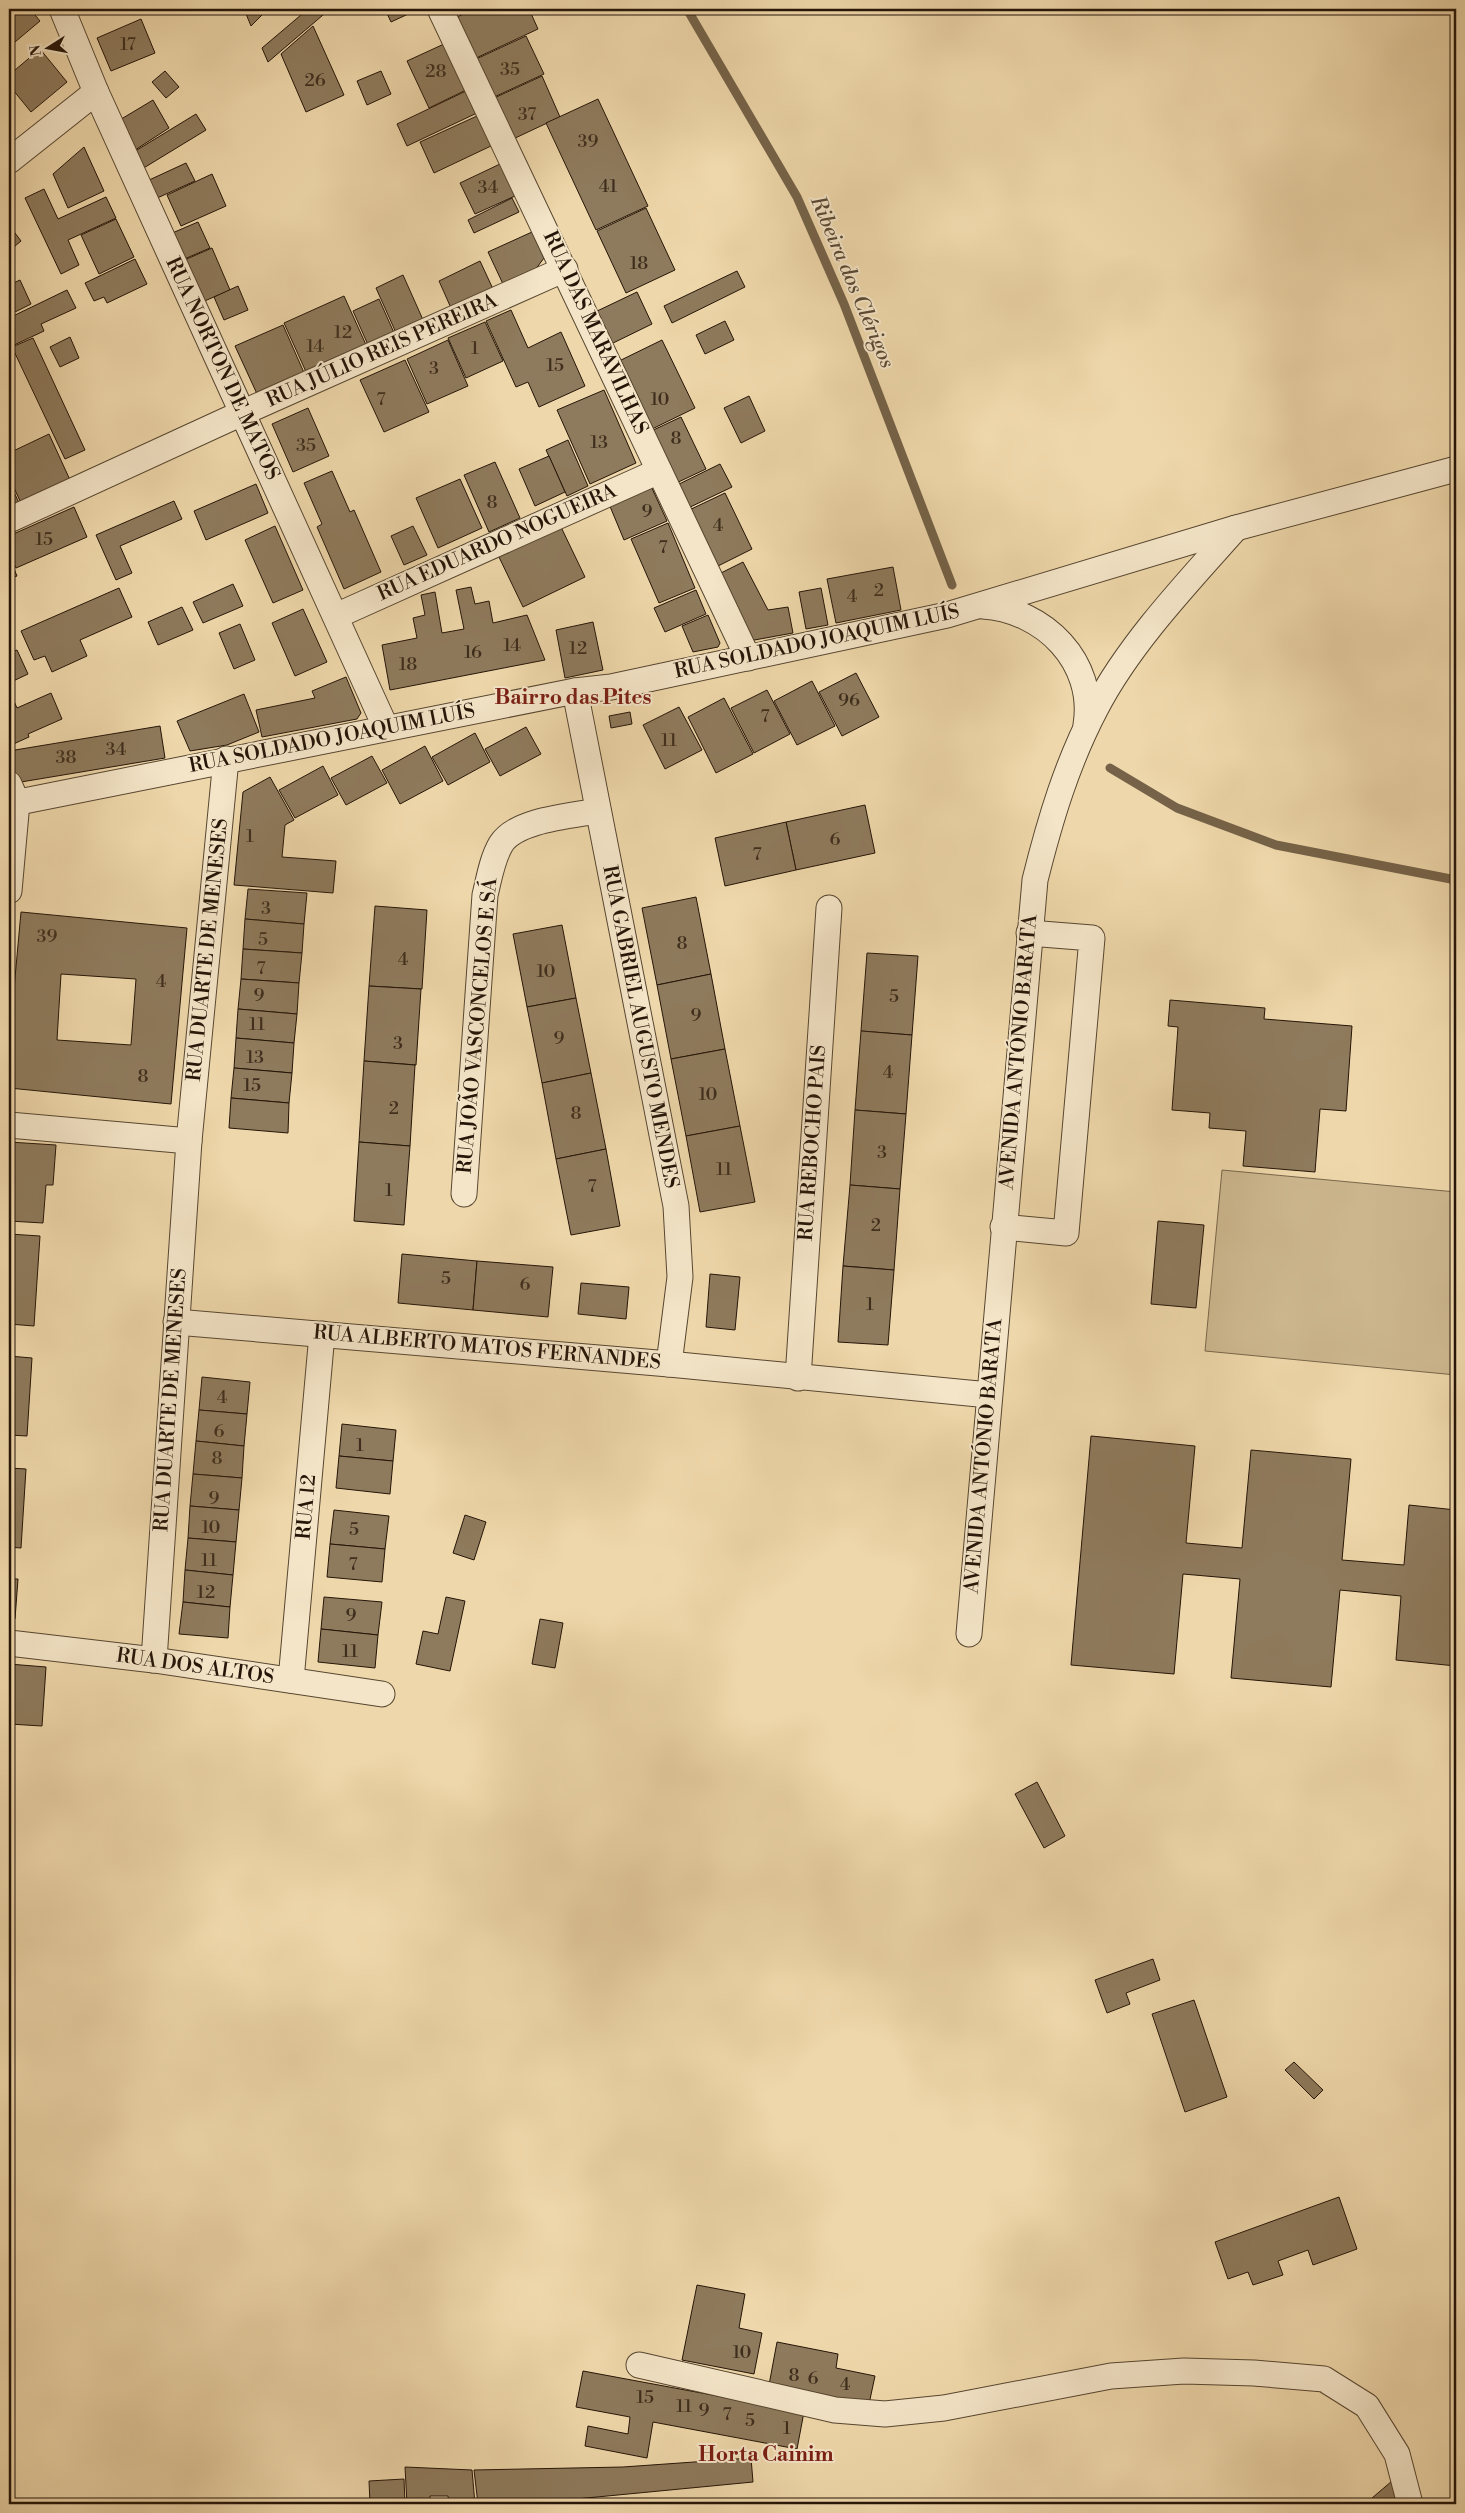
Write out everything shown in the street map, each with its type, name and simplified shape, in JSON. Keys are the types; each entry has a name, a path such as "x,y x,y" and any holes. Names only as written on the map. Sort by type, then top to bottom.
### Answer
{"street":[{"name":"RUA NORTON DE MATOS","path":"62,9 96,92 386,728"},
{"name":"RUA DAS MARAVILHAS","path":"440,9 748,658"},
{"path":"9,161 96,92"},
{"name":"RUA JÚLIO REIS PEREIRA","path":"9,520 242,413 565,269"},
{"name":"RUA SOLDADO JOAQUIM LUÍS","path":"12,796 226,759 575,691 611,687 946,615 1236,528 1456,469"},
{"name":"RUA EDUARDO NOGUEIRA","path":"336,616 659,471"},
{"name":"AVENIDA ANTÓNIO BARATA","path":"969,1634 1003,1227 1035,880 1052,813 1096,706 1144,636 1236,528"},
{"path":"979,605 1010,609 1021,614 1055,636 1068,650 1080,671 1086,693 1088,711 1085,730"},
{"name":"RUA GABRIEL AUGUSTO MENDES","path":"575,691 596,811 676,1206 680,1276 669,1364"},
{"name":"RUA DUARTE DE MENESES","path":"154,1660 189,1141 226,759"},
{"path":"9,891 12,796"},
{"name":"RUA JOÃO VASCONCELOS E SÁ","path":"464,1194 485,895 491,867 501,843 520,827 596,811"},
{"name":"RUA REBOCHO PAIS","path":"798,1378 829,908"},
{"path":"1003,1227 1066,1233 1069,1203 1092,938 1029,933"},
{"path":"9,1125 189,1141"},
{"name":"RUA ALBERTO MATOS FERNANDES","path":"176,1322 669,1364 989,1395"},
{"name":"RUA 12","path":"291,1680 322,1334"},
{"name":"RUA DOS ALTOS","path":"9,1643 154,1660 382,1694"},
{"path":"639,2365 835,2410 885,2414 944,2408 1110,2376 1184,2371 1254,2373 1324,2379 1367,2406 1397,2454 1410,2504"}],"shaded area":[{"path":"1222,1170 1456,1192 1456,1375 1205,1351"}],"building":[{"path":"9,9 30,9 40,21 9,47"},
{"path":"244,9 268,9 251,26"},
{"path":"308,9 330,9 268,62 262,48"},
{"path":"385,9 419,9 391,22"},
{"path":"450,9 468,9 453,16"},
{"path":"474,9 529,9 538,29 474,59 455,18"},
{"path":"141,19 155,53 111,71 97,38"},
{"path":"313,26 344,95 306,112 281,54"},
{"path":"526,36 544,74 492,98 474,60"},
{"path":"444,44 466,90 429,108 407,61"},
{"path":"40,49 67,82 31,112 9,85 9,75"},
{"path":"165,71 179,87 166,98 152,82"},
{"path":"381,71 391,94 367,105 357,81"},
{"path":"542,76 560,117 511,140 492,99"},
{"path":"466,91 477,113 407,146 397,124"},
{"path":"598,99 648,206 596,230 546,123"},
{"path":"153,100 169,128 132,152 118,121"},
{"path":"196,114 206,130 142,169 132,153"},
{"path":"477,116 491,146 434,173 420,142"},
{"path":"84,147 104,191 68,208 53,174"},
{"path":"186,163 195,181 155,199 147,181"},
{"path":"500,164 515,196 475,214 460,183"},
{"path":"212,174 226,206 181,226 167,195"},
{"path":"44,189 58,219 106,197 116,218 68,240 79,265 61,274 25,198"},
{"path":"512,198 519,212 474,233 468,220"},
{"path":"646,208 675,270 626,293 597,231"},
{"path":"116,219 134,257 99,274 81,235"},
{"path":"198,222 210,248 182,260 170,234"},
{"path":"9,225 21,241 9,251"},
{"path":"532,232 544,258 535,270 503,284 488,252"},
{"path":"212,248 230,290 200,303 182,261"},
{"path":"135,259 147,284 107,303 104,297 94,301 85,283"},
{"path":"480,261 493,289 451,308 439,281"},
{"path":"737,271 745,287 672,323 664,306"},
{"path":"403,275 424,322 397,335 376,288"},
{"path":"20,280 31,304 9,315 9,285"},
{"path":"238,286 248,310 224,320 214,297"},
{"path":"67,290 76,308 41,324 44,331 12,346 9,340 9,318"},
{"path":"637,292 652,324 609,345 593,313"},
{"path":"344,296 367,347 307,374 284,323"},
{"path":"379,299 395,335 369,347 353,311"},
{"path":"511,310 528,348 561,332 585,386 539,407 528,382 516,387 486,321"},
{"path":"725,321 734,340 705,354 696,335"},
{"path":"485,322 503,361 466,378 448,338"},
{"path":"283,325 305,375 258,396 235,346"},
{"path":"70,337 79,358 60,367 50,347"},
{"path":"33,338 85,450 65,459 12,347"},
{"path":"448,340 468,386 427,404 407,359"},
{"path":"662,340 695,408 648,431 615,363"},
{"path":"405,360 429,412 384,432 360,380"},
{"path":"604,390 636,463 590,484 557,410"},
{"path":"749,396 765,431 741,443 724,408"},
{"path":"308,408 329,456 293,472 272,424"},
{"path":"681,417 706,469 672,485 647,433"},
{"path":"49,434 70,480 21,503 9,477 9,453"},
{"path":"568,440 588,486 567,496 546,450"},
{"path":"549,456 565,492 535,506 519,469"},
{"path":"495,462 520,518 489,532 464,475"},
{"path":"720,464 732,487 684,510 673,487"},
{"path":"332,471 350,512 354,510 381,572 344,589 317,527 322,524 304,483"},
{"path":"460,479 482,528 438,548 416,498"},
{"path":"9,481 19,503 9,508"},
{"path":"256,484 268,513 206,540 194,511"},
{"path":"651,486 667,521 624,540 609,504"},
{"path":"725,493 752,549 712,569 685,512"},
{"path":"174,501 182,519 120,546 132,573 116,580 96,535"},
{"path":"74,507 87,537 16,568 9,553 9,536"},
{"path":"668,523 695,588 659,603 631,539"},
{"path":"560,525 585,577 523,607 498,555"},
{"path":"275,526 303,590 273,603 245,540"},
{"path":"413,526 427,555 404,565 391,536"},
{"path":"9,557 17,576 9,579"},
{"path":"743,562 768,610 788,607 793,633 749,641 715,576"},
{"path":"893,567 901,610 836,623 827,579"},
{"path":"233,584 243,606 203,623 193,602"},
{"path":"471,587 475,604 489,601 493,623 527,615 545,660 390,690 382,645 417,638 413,618 425,615 421,595 435,592 442,633 464,629 456,590"},
{"path":"119,588 132,617 80,640 87,656 52,672 45,656 34,660 21,631"},
{"path":"821,588 828,625 806,629 799,592"},
{"path":"696,590 706,614 665,632 654,608"},
{"path":"182,607 193,630 158,645 148,622"},
{"path":"303,609 327,662 295,676 272,623"},
{"path":"708,615 720,643 718,647 693,652 682,626"},
{"path":"593,622 603,670 565,678 556,630"},
{"path":"240,624 255,660 234,669 219,633"},
{"path":"17,650 28,674 9,683 9,653"},
{"path":"856,673 879,717 842,736 819,692"},
{"path":"346,677 361,713 357,719 262,737 256,710 315,698 312,691"},
{"path":"812,681 835,726 797,745 774,701"},
{"path":"9,690 17,708 51,693 62,719 28,734 29,737 9,746"},
{"path":"767,690 790,734 754,753 731,708"},
{"path":"244,694 259,732 227,745 190,751 177,721"},
{"path":"724,698 753,754 716,773 688,717"},
{"path":"679,707 702,750 665,769 643,725"},
{"path":"630,712 632,724 611,728 609,716"},
{"path":"160,726 165,758 15,783 9,769 9,751"},
{"path":"526,727 541,754 500,776 485,749"},
{"path":"475,733 490,762 448,785 432,757"},
{"path":"425,746 443,781 400,804 382,770"},
{"path":"372,756 387,783 346,805 331,778"},
{"path":"323,766 338,795 295,818 279,790"},
{"path":"270,777 294,820 285,825 282,857 336,861 333,893 234,885 243,792"},
{"path":"865,805 875,853 796,870 786,822"},
{"path":"786,822 796,870 725,886 715,838"},
{"path":"248,889 307,893 304,924 245,919"},
{"path":"696,897 711,974 657,985 642,908"},
{"path":"375,906 427,910 422,989 369,986"},
{"path":"21,912 187,928 171,1104 9,1088 9,1044","holes":["61,974 136,979 131,1045 57,1040"]},
{"path":"245,919 304,924 302,953 243,949"},
{"path":"562,925 576,998 527,1007 513,934"},
{"path":"243,949 302,953 299,983 241,979"},
{"path":"867,953 918,956 912,1035 861,1031"},
{"path":"711,974 725,1049 671,1059 657,985"},
{"path":"241,979 299,983 297,1014 238,1009"},
{"path":"369,986 421,989 416,1065 364,1061"},
{"path":"576,998 591,1073 542,1083 527,1007"},
{"path":"1170,1000 1265,1008 1264,1019 1352,1026 1346,1111 1320,1109 1315,1172 1243,1166 1246,1131 1209,1128 1210,1113 1172,1110 1178,1027 1168,1026"},
{"path":"238,1009 297,1014 294,1043 236,1038"},
{"path":"861,1031 912,1035 906,1114 855,1110"},
{"path":"236,1038 294,1043 292,1073 234,1068"},
{"path":"725,1049 740,1126 686,1136 671,1059"},
{"path":"364,1061 415,1065 410,1146 359,1142"},
{"path":"234,1068 292,1073 289,1103 231,1098"},
{"path":"591,1073 606,1149 556,1159 542,1083"},
{"path":"231,1098 289,1103 288,1133 229,1128"},
{"path":"855,1110 906,1114 900,1189 850,1185"},
{"path":"740,1126 755,1202 700,1212 686,1136"},
{"path":"9,1142 56,1145 53,1185 46,1185 43,1223 9,1221"},
{"path":"359,1142 410,1146 404,1225 354,1221"},
{"path":"606,1149 620,1226 571,1235 556,1159"},
{"path":"850,1185 900,1189 894,1270 843,1266"},
{"path":"1158,1221 1204,1225 1196,1308 1151,1304"},
{"path":"9,1234 40,1236 34,1326 9,1324"},
{"path":"402,1254 477,1261 473,1310 398,1303"},
{"path":"477,1261 553,1267 548,1317 473,1310"},
{"path":"843,1266 894,1270 888,1345 838,1342"},
{"path":"710,1274 740,1277 735,1330 706,1327"},
{"path":"581,1283 629,1287 626,1319 578,1314"},
{"path":"9,1356 32,1358 27,1436 9,1435"},
{"path":"202,1377 250,1382 247,1414 199,1410"},
{"path":"199,1410 247,1414 244,1446 196,1441"},
{"path":"342,1424 396,1430 393,1461 339,1456"},
{"path":"1091,1436 1195,1446 1186,1543 1242,1548 1251,1450 1351,1459 1342,1560 1404,1565 1409,1505 1456,1510 1456,1666 1396,1660 1401,1596 1340,1590 1331,1687 1231,1678 1240,1579 1183,1574 1174,1674 1071,1665"},
{"path":"196,1441 244,1446 242,1478 193,1474"},
{"path":"339,1456 393,1461 390,1494 336,1488"},
{"path":"9,1468 26,1469 21,1548 9,1547"},
{"path":"193,1474 242,1478 239,1510 190,1506"},
{"path":"190,1506 239,1510 236,1542 188,1538"},
{"path":"334,1510 389,1516 385,1549 330,1544"},
{"path":"465,1515 486,1522 474,1560 453,1553"},
{"path":"188,1538 236,1542 233,1575 185,1570"},
{"path":"330,1544 385,1549 382,1582 327,1577"},
{"path":"185,1570 233,1575 230,1607 183,1602"},
{"path":"9,1579 18,1579 15,1619 9,1618"},
{"path":"324,1597 382,1602 378,1635 321,1629"},
{"path":"446,1597 465,1601 450,1671 416,1664 423,1631 438,1634"},
{"path":"183,1602 230,1607 228,1638 179,1634"},
{"path":"540,1619 563,1623 555,1668 532,1664"},
{"path":"321,1629 378,1635 375,1668 318,1662"},
{"path":"9,1664 46,1667 42,1726 9,1724"},
{"path":"1037,1782 1065,1836 1044,1848 1015,1794"},
{"path":"1153,1959 1160,1980 1126,1993 1130,2004 1107,2013 1095,1980"},
{"path":"1194,2000 1227,2097 1185,2112 1152,2014"},
{"path":"1294,2062 1323,2090 1314,2099 1285,2070"},
{"path":"1339,2197 1357,2249 1313,2265 1308,2250 1278,2261 1283,2275 1253,2285 1248,2272 1228,2279 1215,2242"},
{"path":"697,2285 745,2294 739,2328 762,2333 754,2374 682,2360"},
{"path":"777,2342 838,2354 836,2368 875,2376 869,2404 769,2385"},
{"path":"583,2371 804,2412 797,2449 653,2422 647,2458 585,2446 588,2426 628,2434 630,2417 576,2407"},
{"path":"751,2458 753,2482 524,2504 478,2504 474,2470 623,2467"},
{"path":"405,2467 472,2470 475,2504 449,2504 448,2496 430,2496 430,2504 407,2504"},
{"path":"404,2479 405,2504 370,2504 369,2481"},
{"path":"1392,2481 1396,2504 1365,2504"},
{"path":"350,2500 350,2504 315,2504 315,2502"},
{"path":"678,2500 678,2504 637,2504"}],"waterway":[{"name":"Ribeira dos Clérigos","path":"687,9 797,197 844,304 952,585"},
{"name":"Ribeira dos Clérigos","path":"1110,768 1177,808 1276,845 1456,880"}],"district":[{"name":"Bairro das Pites","path":"573,698"},
{"name":"Horta Cainim","path":"766,2455"}]}
